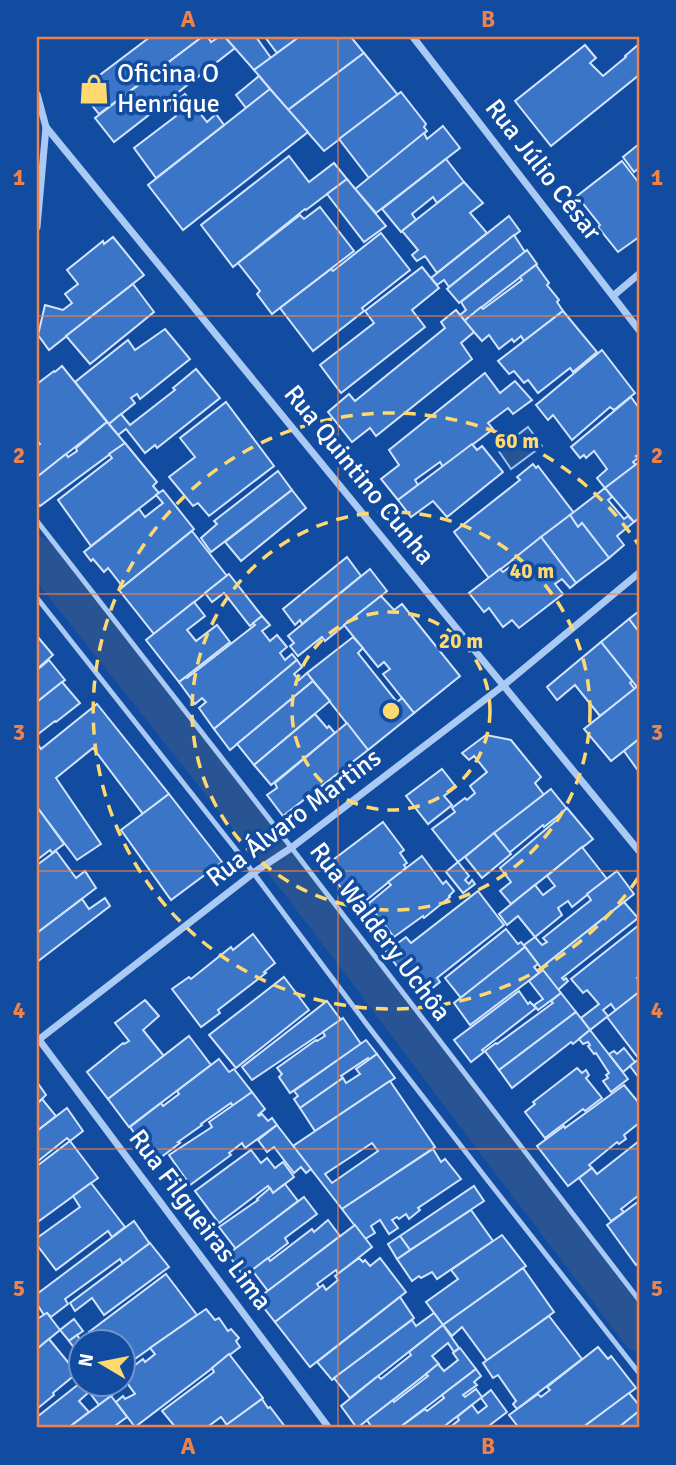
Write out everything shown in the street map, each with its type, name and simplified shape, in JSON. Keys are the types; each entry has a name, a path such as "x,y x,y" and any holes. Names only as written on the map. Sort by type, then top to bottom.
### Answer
{"street":[{"name":"Rua Júlio César","path":"413,37 639,330"},
{"path":"37,94 46,127 37,227"},
{"name":"Rua Quintino Cunha","path":"46,127 639,851"},
{"path":"613,296 639,274"},
{"name":"Rua Álvaro Martins","path":"38,1039 504,685 639,573"},
{"name":"Rua Filgueiras Lima","path":"38,1039 329,1428"}],"lane":[{"name":"Rua Waldery Uchôa","path":"37,522 639,1300"},
{"path":"37,598 255,872 464,1151 639,1373"}],"water":[{"path":"528,427 542,446 511,469 498,450"}],"building":[{"path":"150,37 202,37 99,114 80,90"},
{"path":"202,37 208,37 211,42 225,37 235,48 114,142 95,118"},
{"path":"225,37 256,37 271,58 254,70"},
{"path":"265,37 299,37 277,53"},
{"path":"299,37 351,37 364,53 288,110 254,70"},
{"path":"639,44 639,75 551,146 515,101 585,45 596,58 590,63 603,76"},
{"path":"364,53 398,95 324,151 288,110"},
{"path":"259,76 270,89 246,108 236,95"},
{"path":"270,89 308,132 183,230 148,185"},
{"path":"401,92 426,124 424,127 427,131 369,178 339,139"},
{"path":"185,94 207,122 216,114 224,125 156,178 134,148 176,116 169,107"},
{"path":"443,126 460,148 376,213 355,189 424,133 427,139"},
{"path":"639,144 639,168 634,172 623,157"},
{"path":"289,156 309,182 334,163 347,179 233,267 201,225"},
{"path":"446,159 464,182 437,203 433,197 412,214 416,220 401,232 382,209"},
{"path":"622,161 639,183 639,237 618,252 577,196"},
{"path":"347,179 386,226 364,242 327,194"},
{"path":"464,182 483,203 470,213 487,233 437,273 425,256 416,260 412,255 418,250 402,231"},
{"path":"320,207 354,251 272,314 257,294 260,291 238,263 300,215 304,219"},
{"path":"509,216 520,231 449,287 444,280 437,285 431,278"},
{"path":"381,233 410,270 313,351 280,308"},
{"path":"514,235 525,252 459,303 447,289"},
{"path":"113,237 144,275 49,350 38,335 45,305 63,310 72,303 65,294 78,284 67,270 103,241 104,244"},
{"path":"527,250 537,264 464,321 460,315 466,310 461,302"},
{"path":"536,265 559,300 557,302 563,311 524,341 521,336 499,349 489,335 482,341 464,321 522,280 520,277"},
{"path":"422,267 439,288 412,310 425,327 341,393 320,365 374,323 365,311"},
{"path":"133,284 154,312 90,364 66,336"},
{"path":"456,310 474,332 461,343 472,359 376,436 370,428 352,442 328,412 349,394 355,401 445,328 441,322"},
{"path":"563,311 597,352 573,372 570,368 538,393 528,380 524,383 514,371 509,374 498,361"},
{"path":"165,329 190,359 140,399 137,394 131,398 135,403 109,424 75,382 128,340 135,350"},
{"path":"602,350 635,393 614,410 610,407 572,440 553,415 548,420 536,405"},
{"path":"62,366 107,422 37,477 37,446 40,444 37,440 37,384"},
{"path":"196,369 220,398 157,448 155,445 145,453 126,429 118,435 109,424 121,414 130,425 175,390 173,388"},
{"path":"485,373 500,393 515,381 532,400 513,414 508,408 488,423 493,429 443,467 440,462 415,480 418,485 398,500 381,479 399,465 389,450"},
{"path":"631,397 639,408 639,457 636,456 638,458 633,462 636,465 605,488 597,478 607,469 594,451 586,458 584,455 580,458 571,447"},
{"path":"226,402 274,466 209,516 198,503 193,506 169,477 195,457 180,438"},
{"path":"107,422 125,443 40,506 37,502 37,477 66,454 68,457 77,451 76,448"},
{"path":"125,443 157,482 153,486 159,493 91,546 58,500 112,458 109,454"},
{"path":"472,444 477,450 482,446 503,472 447,517 433,501 411,517 398,500"},
{"path":"639,462 639,518 634,522 605,488"},
{"path":"533,464 536,468 538,466 574,513 489,578 454,532 520,480 517,477"},
{"path":"278,471 292,490 211,552 201,538 217,524 214,521"},
{"path":"605,488 612,497 608,500 624,519 628,516 634,522 617,536 624,545 609,558 582,523 578,527 570,515"},
{"path":"163,490 194,529 123,587 108,568 104,572 84,552 139,509 145,517 163,503 156,495"},
{"path":"292,490 306,508 241,561 225,542"},
{"path":"570,515 578,527 582,523 609,558 576,583 541,537"},
{"path":"192,531 227,576 154,634 119,590"},
{"path":"541,537 576,583 570,588 562,579 555,584 563,594 519,628 512,620 503,627 489,608 484,612 469,593 500,569 503,572 515,563 512,560"},
{"path":"347,557 361,576 302,624 300,620 295,625 283,609"},
{"path":"370,569 387,591 325,641 322,637 298,656 290,646 294,643 288,636"},
{"path":"229,574 262,616 250,626 224,593 212,602 205,593"},
{"path":"381,596 394,610 402,604 460,676 414,713 383,674 390,669 384,662 378,667 344,625"},
{"path":"194,602 205,616 187,630 196,641 217,625 230,642 179,682 146,640"},
{"path":"639,611 639,632 629,619"},
{"path":"262,616 270,625 262,631 270,641 277,635 287,647 280,653 285,660 292,654 297,660 214,729 199,708 206,702 202,698 195,704 179,682 255,625 253,623"},
{"path":"629,619 639,632 637,687 601,642"},
{"path":"37,636 53,655 37,669"},
{"path":"353,637 363,648 358,653 397,702 402,698 414,713 368,750 307,673"},
{"path":"601,642 632,681 630,683 635,689 600,716 575,685 557,700 547,687"},
{"path":"49,660 65,680 37,702 37,670"},
{"path":"297,660 302,667 294,674 299,680 307,673 313,681 230,750 214,729"},
{"path":"313,681 330,701 254,765 237,744"},
{"path":"62,682 80,703 37,735 37,702"},
{"path":"639,685 639,739 611,761 584,729"},
{"path":"97,704 169,794 143,814 93,748 56,778 101,844 77,860 37,807 37,743 41,749"},
{"path":"315,714 335,733 271,785 254,765"},
{"path":"347,723 368,750 283,816 267,795 277,788 275,783"},
{"path":"486,735 511,740 541,777 535,783 544,795 458,862 432,829 455,812 452,808 475,793 470,786 487,772 474,756 469,760 462,753"},
{"path":"639,739 639,772 624,751"},
{"path":"442,769 456,787 444,796 452,805 428,824 406,796"},
{"path":"551,789 567,809 509,853 494,833"},
{"path":"169,794 222,862 171,900 121,830"},
{"path":"37,807 64,844 37,860"},
{"path":"567,808 593,839 511,904 500,891 511,882 500,868 559,818"},
{"path":"383,822 404,850 400,853 407,863 404,865 406,868 354,910 325,866"},
{"path":"494,833 511,854 482,878 465,857"},
{"path":"582,847 607,879 572,907 568,901 558,908 562,915 535,937 518,916 507,925 499,914 535,885 543,895 555,886 547,876"},
{"path":"56,851 76,878 85,871 96,888 37,933 37,865"},
{"path":"422,856 443,884 446,881 454,891 424,918 423,916 394,937 368,904 391,885 388,882"},
{"path":"458,862 469,876 465,880 469,884 472,880 475,884 463,893 446,872"},
{"path":"617,871 634,894 541,968 524,945 535,937 542,945 547,942 543,938 591,900 587,894"},
{"path":"478,891 504,925 437,978 440,982 421,997 386,952 406,937 411,943"},
{"path":"105,898 110,906 37,962 37,933 82,899 89,909"},
{"path":"624,902 638,918 562,978 568,981 558,990 541,968"},
{"path":"639,925 639,992 616,1011 611,1004 603,1010 608,1016 590,1030 581,1018 599,1004 587,990 583,993 571,979"},
{"path":"506,929 518,944 521,942 525,947 461,998 445,978"},
{"path":"253,934 275,963 201,1027 172,989 189,977 191,979 231,947 233,950"},
{"path":"525,947 538,964 534,967 539,973 470,1025 454,1003"},
{"path":"543,970 561,993 538,1010 534,1005 543,999 529,981"},
{"path":"284,977 309,1010 236,1068 209,1035"},
{"path":"519,991 528,1004 530,1002 536,1008 482,1050 484,1052 471,1062 454,1040"},
{"path":"639,992 639,1059 607,1017"},
{"path":"561,993 576,1012 499,1070 485,1051 553,1003 551,1001"},
{"path":"145,1000 159,1016 143,1030 164,1056 108,1099 87,1072 129,1041 115,1023"},
{"path":"327,1001 341,1020 252,1080 242,1067"},
{"path":"576,1012 590,1030 512,1088 499,1070"},
{"path":"343,1018 361,1044 290,1093 279,1077 282,1074 277,1068 325,1036 323,1032"},
{"path":"590,1030 628,1079 611,1092 603,1081 608,1078 606,1075 609,1073 588,1046 588,1042 583,1044 579,1039"},
{"path":"189,1036 211,1065 129,1127 108,1099"},
{"path":"366,1040 377,1054 341,1076 343,1078 300,1108 294,1099 298,1096 294,1091"},
{"path":"624,1048 635,1062 623,1072 609,1054 614,1051 617,1054"},
{"path":"377,1054 395,1078 315,1131 300,1108 343,1078 346,1083 360,1074 356,1069"},
{"path":"219,1059 229,1072 234,1069 252,1092 201,1124 160,1158 144,1136 148,1133 146,1130 137,1137 130,1127 161,1103 163,1106 179,1094 177,1091"},
{"path":"639,1059 639,1078 630,1066"},
{"path":"577,1068 582,1073 586,1070 589,1075 586,1078 602,1098 545,1138 525,1112 535,1104 533,1102"},
{"path":"390,1081 435,1147 342,1209 293,1146","holes":["372,1143 378,1151 332,1183 325,1174"]},
{"path":"37,1082 46,1095 37,1104"},
{"path":"624,1085 639,1103 639,1123 624,1135 626,1139 619,1144 617,1142 589,1165 592,1168 568,1186 537,1146"},
{"path":"252,1092 265,1109 258,1115 262,1114 268,1121 272,1118 277,1125 245,1148 242,1143 229,1153 231,1155 190,1185 169,1155 212,1127 209,1122"},
{"path":"42,1099 56,1116 37,1131 37,1104"},
{"path":"67,1108 83,1131 70,1141 67,1138 37,1162 37,1131"},
{"path":"277,1125 311,1169 306,1173 301,1167 294,1173 274,1147 267,1152 258,1140"},
{"path":"70,1141 98,1178 39,1221 37,1166"},
{"path":"639,1141 639,1195 621,1209 624,1212 611,1221 579,1178 592,1168 597,1174"},
{"path":"433,1149 441,1162 445,1159 461,1179 418,1208 420,1210 409,1219 406,1214 392,1220 398,1228 389,1234 380,1220 371,1226 375,1233 365,1239 342,1209"},
{"path":"251,1150 261,1163 267,1158 275,1168 283,1162 294,1177 273,1193 268,1186 219,1223 195,1191"},
{"path":"91,1183 125,1227 112,1237 108,1231 56,1270 37,1245 37,1238 80,1207 73,1196"},
{"path":"285,1184 298,1201 236,1249 219,1227 258,1200 270,1188 273,1193"},
{"path":"474,1186 484,1201 410,1250 400,1236"},
{"path":"304,1197 317,1214 285,1238 288,1243 244,1277 228,1254"},
{"path":"639,1201 639,1262 636,1265 607,1225"},
{"path":"471,1210 493,1241 437,1279 432,1272 412,1281 397,1259"},
{"path":"328,1220 340,1236 268,1291 252,1270 268,1258 270,1261"},
{"path":"134,1221 150,1244 123,1264 120,1259 65,1299 68,1304 51,1317 47,1313 44,1315 37,1304 37,1294"},
{"path":"355,1225 372,1247 338,1274 336,1270 317,1284 320,1288 275,1322 257,1299"},
{"path":"502,1235 526,1266 443,1325 426,1302 458,1279 451,1270"},
{"path":"400,1236 410,1250 397,1259 388,1244"},
{"path":"150,1243 169,1267 104,1315 92,1298 75,1311 70,1303"},
{"path":"359,1258 370,1266 380,1258 406,1292 310,1367 275,1322 323,1285 326,1290 338,1280 335,1276"},
{"path":"523,1268 554,1312 487,1361 462,1327 452,1336 443,1325"},
{"path":"166,1274 197,1315 136,1358 136,1328 94,1328"},
{"path":"400,1297 414,1318 332,1380 317,1362"},
{"path":"206,1309 215,1320 219,1318 228,1331 231,1329 239,1338 236,1341 240,1347 135,1427 116,1402 121,1398 136,1398 136,1364 143,1359 145,1362 155,1354 150,1348"},
{"path":"47,1313 60,1330 37,1349 37,1319"},
{"path":"434,1313 443,1325 350,1398 334,1378 412,1320 416,1326"},
{"path":"549,1316 582,1359 517,1409 513,1404 516,1401 498,1375 493,1378 483,1363"},
{"path":"74,1319 81,1328 66,1328 66,1337 60,1330"},
{"path":"443,1325 459,1348 454,1352 448,1343 432,1356 439,1364 357,1428 341,1406 378,1376 381,1379"},
{"path":"49,1339 66,1360 66,1382 37,1409 37,1349"},
{"path":"598,1347 608,1359 611,1356 636,1388 582,1428 519,1428 509,1415 538,1394 541,1397 550,1390 547,1387"},
{"path":"460,1348 476,1369 399,1428 372,1428 367,1420 428,1376 426,1374 438,1364 444,1371 458,1360 453,1353"},
{"path":"229,1354 263,1398 227,1425 221,1417 206,1428 176,1428 162,1411 214,1372 212,1368"},
{"path":"476,1369 481,1376 474,1382 477,1385 463,1395 465,1397 476,1389 482,1397 442,1428 399,1428 444,1398 442,1395"},
{"path":"491,1390 507,1412 486,1428 449,1428 459,1420 457,1417 472,1405 478,1413 487,1406 481,1398"},
{"path":"629,1393 639,1405 639,1411 618,1428 582,1428"},
{"path":"66,1394 66,1398 82,1398 79,1401 89,1412 68,1428 37,1428 37,1417"},
{"path":"94,1398 108,1398 99,1405"},
{"path":"108,1398 113,1398 127,1417 112,1428 68,1428"},
{"path":"262,1399 286,1428 222,1428"},
{"path":"639,1411 639,1428 618,1428"}],"waterway":[{"path":"37,554 295,879 639,1334"}],"place":[{"name":"Oficina O Henrique","path":"94,89"}]}
